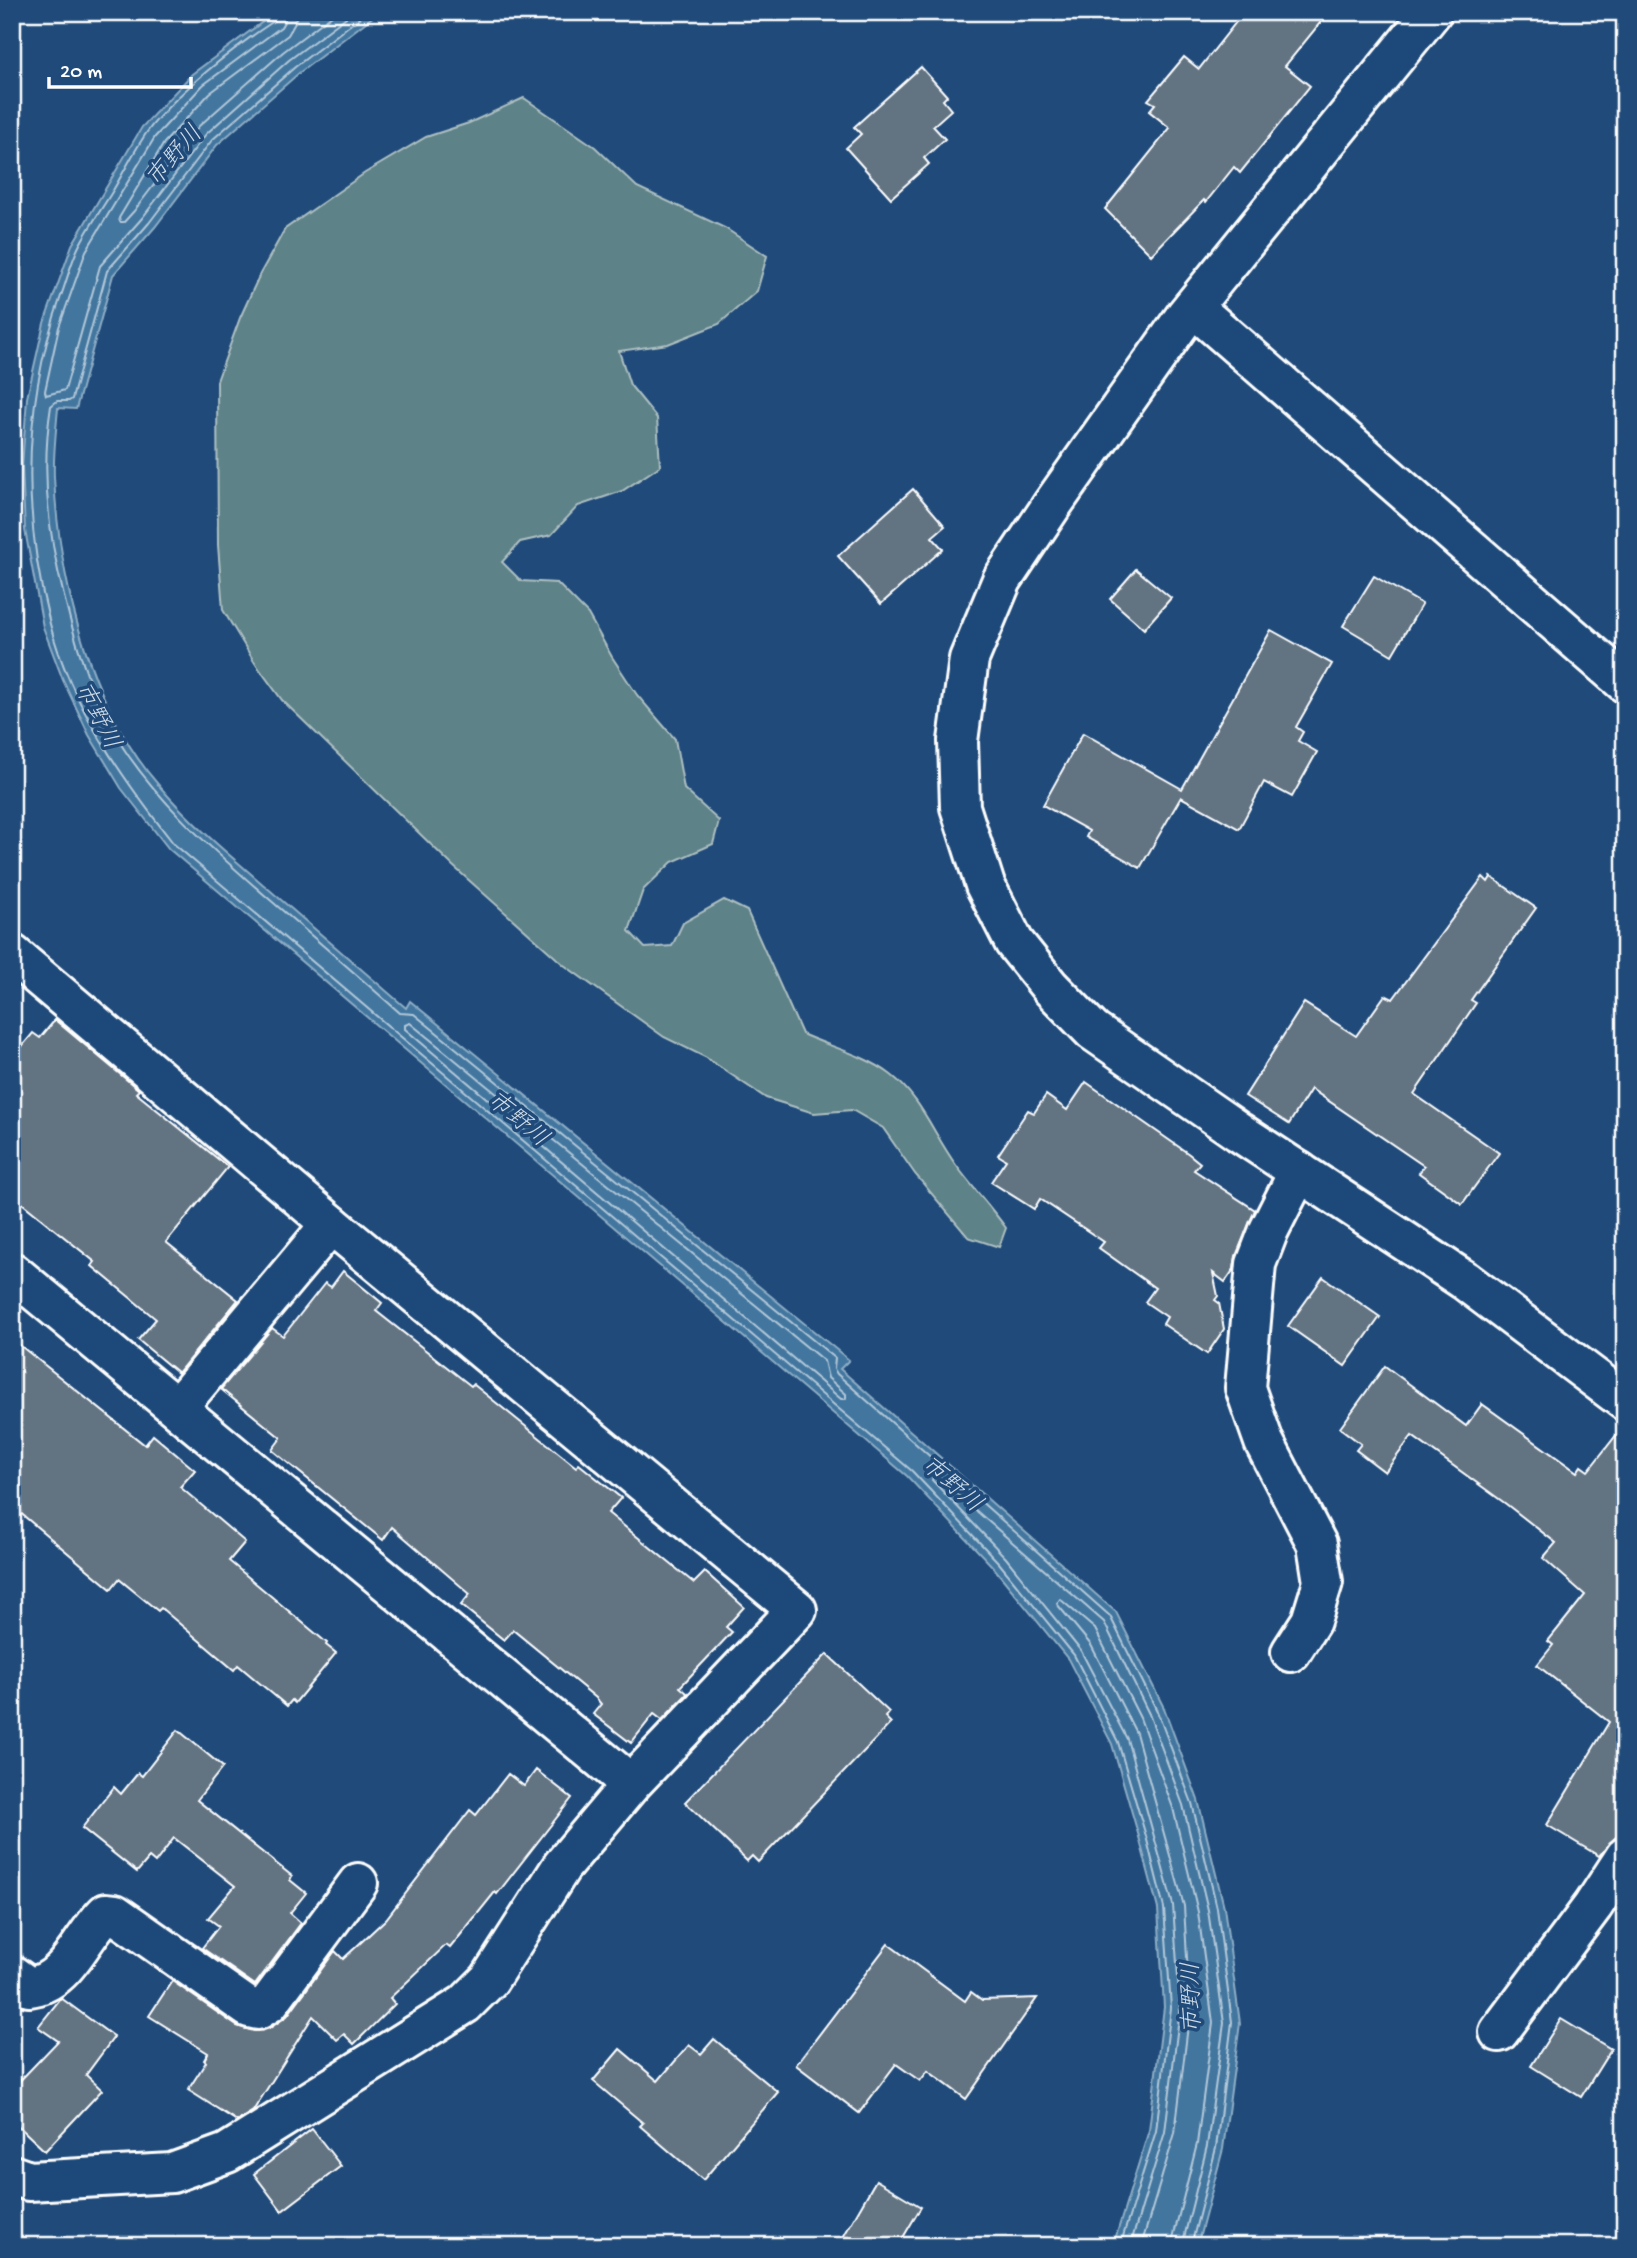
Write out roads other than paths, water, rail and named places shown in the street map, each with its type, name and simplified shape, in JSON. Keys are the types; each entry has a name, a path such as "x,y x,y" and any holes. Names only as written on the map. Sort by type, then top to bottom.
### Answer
{"street":[{"path":"1432,12 1193,307 1002,580 969,659 958,741 960,807 985,886 1014,942 1050,987 1093,1031 1464,1280 1625,1401"},
{"path":"1193,307 1625,683"},
{"path":"12,954 331,1224 797,1610 631,1784 562,1866 489,1980 465,2004 227,2153 172,2173 29,2181 12,2175"},
{"path":"1292,1652 1311,1621 1323,1582 1317,1544 1264,1442 1245,1388 1256,1264 1269,1230 1299,1171"},
{"path":"177,1408 331,1224"},
{"path":"12,1272 631,1784"},
{"path":"1499,2032 1625,1857"},
{"path":"12,1975 29,1987 43,1985 58,1974 106,1913 115,1914 249,2008 258,2010 269,2003 358,1882"}],"water":[{"name":"市野川","path":"276,12 379,12 299,73 217,145 155,227 113,275 76,409 58,408 54,452 57,517 71,600 97,682 136,756 161,788 211,839 406,1008 410,1001 849,1360 840,1369 1116,1612 1164,1708 1198,1800 1224,1907 1240,2023 1223,2149 1197,2246 1113,2246 1149,2130 1164,2007 1158,1909 1112,1744 1068,1659 994,1568 907,1476 169,849 121,788 89,735 63,680 43,627 25,530 22,467 27,398 44,323 72,245 142,127 192,74"}]}
